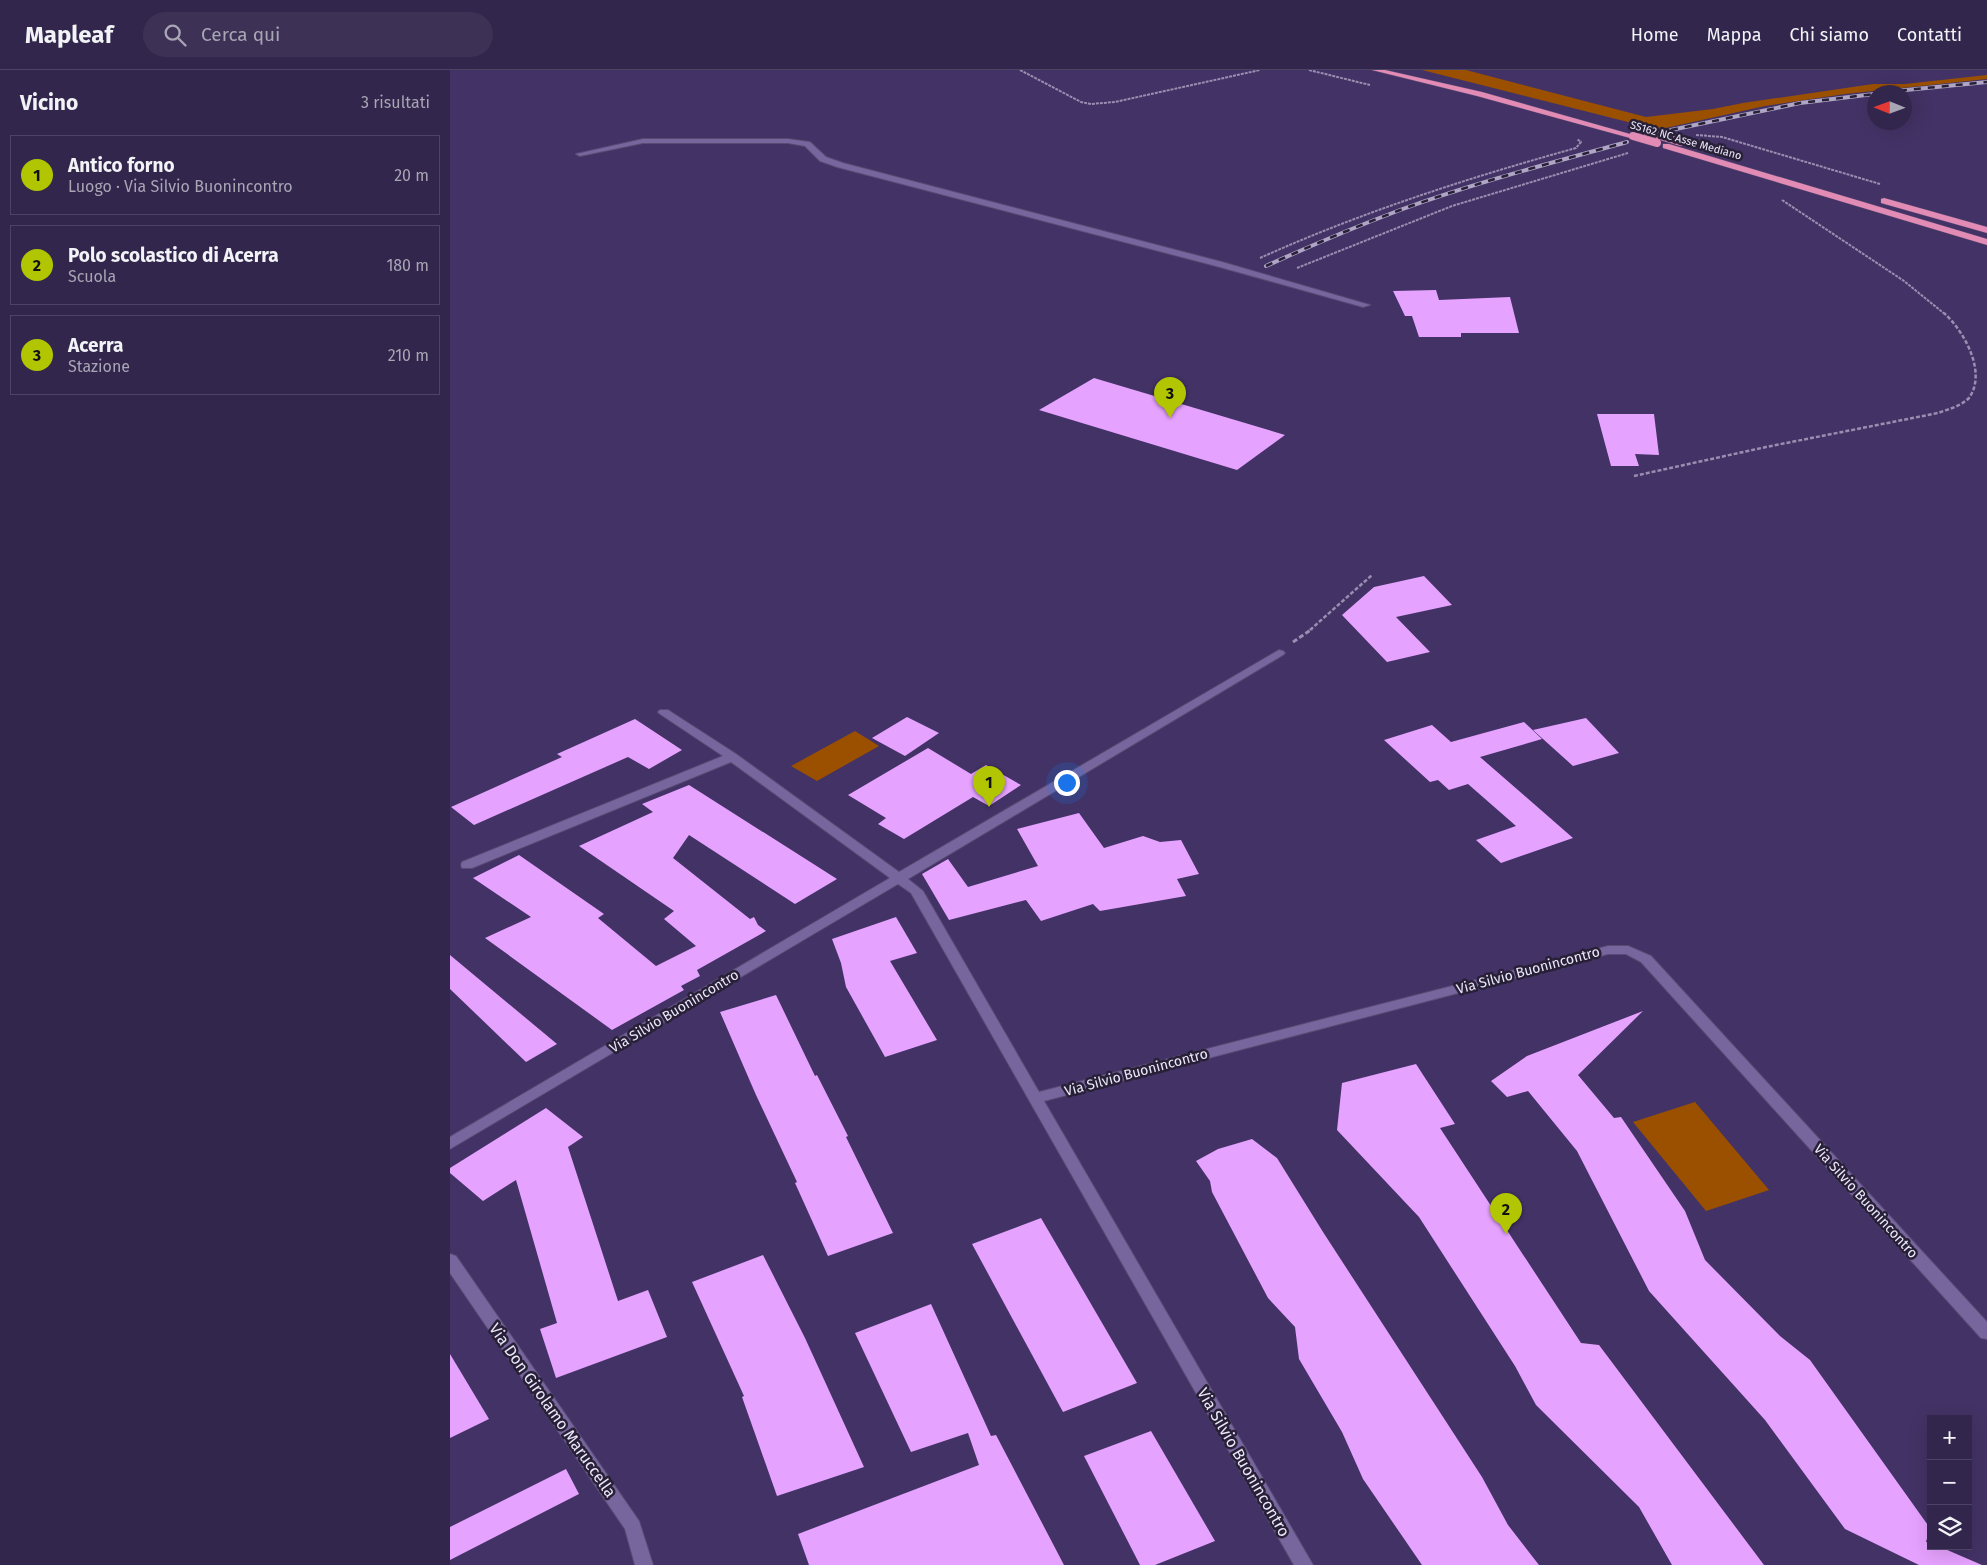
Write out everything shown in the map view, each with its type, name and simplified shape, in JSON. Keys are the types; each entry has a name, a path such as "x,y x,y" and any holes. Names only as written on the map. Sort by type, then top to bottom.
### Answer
{"highway":[{"name":"SS162 NC Asse Mediano","path":"1376,70 1479,94 1633,136 1987,242"},
{"name":"SS162 NC Asse Mediano","path":"1408,70 1523,98 1772,168"},
{"path":"1873,197 1987,230"}],"street":[{"path":"580,154 643,141 788,141 807,144 823,159 840,165 1366,305"},
{"name":"Via Silvio Buonincontro","path":"450,1144 1279,653"},
{"name":"Via Silvio Buonincontro","path":"664,712 732,757 916,891 1304,1565"},
{"path":"467,865 732,757"},
{"name":"Via Silvio Buonincontro","path":"1035,1098 1608,950 1628,950 1646,960 1987,1333"},
{"name":"Via Don Girolamo Maruccella","path":"450,1260 633,1526 644,1565"}],"path":[{"path":"1020,70 1081,102 1091,104 1115,102 1260,70"},
{"path":"1309,70 1375,87"},
{"path":"1694,135 1722,137 1885,186"},
{"path":"1229,267 1243,265 1328,228 1412,196 1576,148 1581,142 1574,137"},
{"path":"1297,268 1452,206 1630,152"},
{"path":"1776,196 1910,284 1941,306 1958,322"},
{"path":"1634,476 1766,447 1938,413 1965,402 1974,395 1980,385"},
{"path":"1279,653 1316,626 1372,575"}],"shaded area":[{"path":"1422,70 1466,70 1646,117 1713,109 1873,84 1905,84 1987,75 1987,79 1912,87 1912,85 1867,85 1867,92 1765,106 1652,131 1628,122"},
{"path":"855,731 879,746 817,781 791,766"},
{"path":"1695,1102 1769,1190 1706,1211 1633,1122"}],"building":[{"path":"1436,290 1439,300 1510,297 1519,333 1461,333 1461,337 1419,337 1412,316 1405,316 1393,291"},
{"path":"1094,378 1285,435 1237,470 1039,410"},
{"path":"1597,414 1654,414 1659,455 1635,454 1639,466 1611,466"},
{"path":"1424,576 1452,605 1396,617 1430,652 1387,662 1342,615 1374,587"},
{"path":"907,717 939,733 905,756 872,738"},
{"path":"1586,718 1619,753 1573,766 1533,730"},
{"path":"635,719 682,750 649,769 628,757 474,825 451,807 562,757 557,754"},
{"path":"1524,722 1542,739 1480,757 1573,838 1501,863 1476,840 1516,826 1468,784 1449,790 1438,780 1430,782 1384,740 1432,725 1451,742"},
{"path":"928,748 971,774 986,765 1021,785 989,806 973,797 904,839 878,824 886,818 848,795"},
{"path":"689,785 837,879 795,904 689,835 673,858 750,919 754,917 758,925 766,931 697,970 700,976 681,986 684,990 612,1030 485,938 531,917 473,878 519,855 604,914 598,918 656,966 696,946 664,919 674,911 579,846 653,812 642,804"},
{"path":"1079,813 1104,848 1143,836 1160,842 1181,840 1199,874 1177,879 1186,896 1100,911 1093,904 1041,921 1026,900 949,920 922,874 948,859 968,887 1038,866 1017,829"},
{"path":"896,917 917,953 890,961 937,1040 885,1057 846,987 841,963 832,939"},
{"path":"450,955 557,1044 526,1062 450,989"},
{"path":"776,995 815,1076 817,1075 848,1136 846,1137 893,1233 828,1256 795,1183 797,1182 720,1012"},
{"path":"1643,1011 1578,1075 1614,1118 1621,1117 1685,1211 1705,1260 1780,1336 1810,1360 1927,1524 1927,1550 1947,1550 1982,1565 1919,1565 1845,1529 1765,1420 1649,1291 1577,1151 1528,1091 1507,1097 1491,1081 1527,1056"},
{"path":"1416,1064 1455,1124 1440,1128 1581,1343 1599,1345 1764,1565 1672,1565 1639,1507 1536,1405 1515,1366 1419,1217 1337,1130 1342,1083"},
{"path":"546,1108 583,1137 568,1147 618,1301 648,1290 667,1337 556,1378 540,1329 557,1323 516,1180 483,1201 450,1173 450,1168"},
{"path":"1252,1139 1277,1158 1482,1477 1508,1525 1539,1565 1422,1565 1363,1479 1342,1432 1299,1359 1295,1327 1268,1298 1212,1192 1210,1181 1196,1161 1218,1149"},
{"path":"1041,1218 1137,1383 1063,1412 972,1244"},
{"path":"763,1255 805,1338 864,1467 777,1496 742,1397 744,1396 692,1282"},
{"path":"931,1304 991,1436 996,1435 1064,1565 809,1565 798,1534 979,1465 968,1433 911,1452 855,1333"},
{"path":"450,1354 489,1419 450,1438"},
{"path":"1151,1431 1215,1541 1155,1565 1140,1565 1084,1456"},
{"path":"566,1469 579,1494 450,1560 450,1527"}],"railway":[{"path":"1912,89 1987,82"},
{"path":"1671,130 1800,103 1867,95"},
{"path":"1266,266 1349,230 1428,200 1627,142"}],"place":[{"name":"Acerra","path":"1170,418"},
{"name":"Antico forno","path":"989,807"},
{"name":"Polo scolastico di Acerra","path":"1506,1234"}]}
